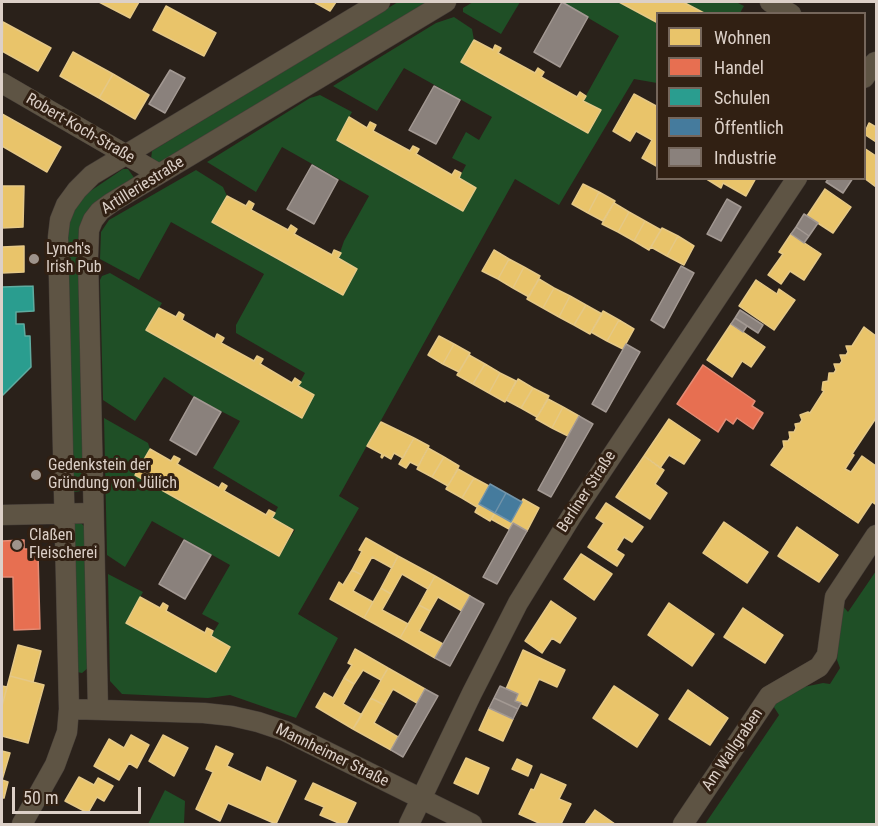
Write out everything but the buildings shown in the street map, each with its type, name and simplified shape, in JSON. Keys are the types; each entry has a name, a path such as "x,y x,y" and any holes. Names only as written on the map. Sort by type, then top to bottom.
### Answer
{"street":[{"name":"Artilleriestraße","path":"22,825 55,765 67,732 69,709 58,237 60,220 66,206 77,190 92,175 380,2"},
{"name":"Artilleriestraße","path":"98,709 89,230 100,210 446,2"},
{"path":"770,2 788,12"},
{"name":"Robert-Koch-Straße","path":"2,83 159,174"},
{"name":"Berliner Straße","path":"410,825 472,693 518,603 571,516 796,180"},
{"path":"2,515 93,513"},
{"name":"Am Wallgraben","path":"683,825 769,696 819,667 827,655 836,597 876,535"},
{"path":"69,709 98,709"},
{"name":"Mannheimer Straße","path":"98,709 204,713 258,722 285,731 421,800"},
{"path":"421,800 472,825"}],"green space":[{"path":"398,2 432,2 161,165 151,159 152,151"},
{"path":"473,2 520,2 501,34 463,12 463,8"},
{"path":"561,2 619,2 656,22 656,83 634,79 559,205 515,179 339,496 359,508 298,614 338,638 296,718 230,695 208,698 122,694 110,681 108,574 143,592 126,623 216,672 230,647 211,636 219,623 202,614 230,565 152,521 125,567 107,555 104,418 148,443 150,449 136,474 279,555 295,530 272,518 278,507 213,468 240,421 194,397 164,377 135,421 103,400 100,280 102,276 110,273 162,303 146,330 301,418 314,395 298,386 305,373 236,333 236,325 264,274 171,222 139,280 100,259 101,232 109,220 196,170 223,187 227,196 213,221 338,258 344,241 369,196 282,147 256,192 207,162 310,98 320,95 352,112 337,140 463,211 459,178 466,165 452,158 466,132 479,140 492,117 404,68 377,111 333,86 436,23 454,17 472,29 474,40 462,63 588,133 601,110 583,101 619,36"},
{"path":"683,2 736,2 744,6 741,12 702,12"},
{"path":"123,169 128,169 135,179 97,206 85,487 81,491 74,492 69,489 67,233 70,215 86,194"},
{"path":"81,523 86,528 88,668 82,673 77,672 72,526"},
{"path":"876,571 876,824 705,824 779,715 772,704 794,689 823,683 830,684 840,668 837,660 841,604 848,612"},
{"path":"165,790 185,801 184,824 148,824"}],"place":[{"name":"Lynch's Irish Pub","path":"34,259"},
{"name":"Gedenkstein der Gründung von Jülich","path":"36,475"},
{"name":"Claßen Fleischerei","path":"17,545"}]}
